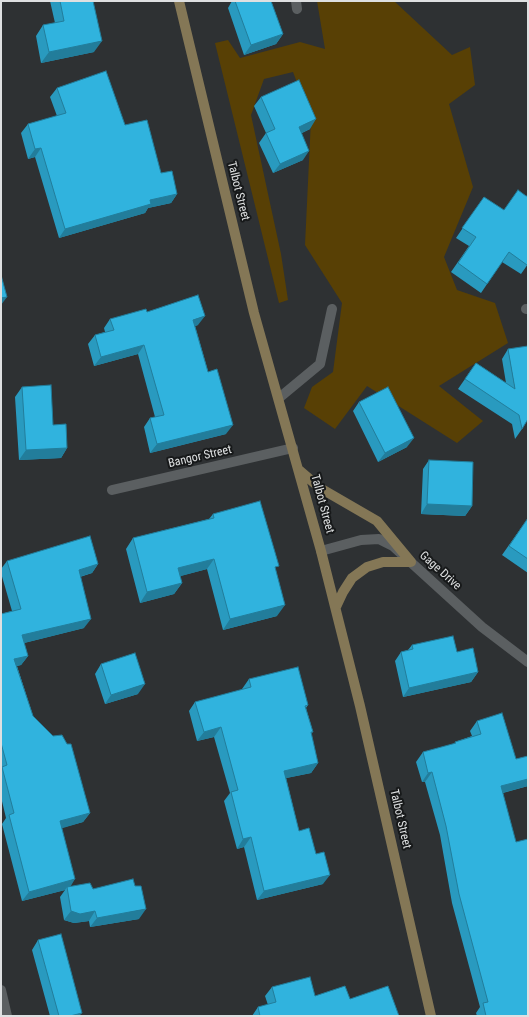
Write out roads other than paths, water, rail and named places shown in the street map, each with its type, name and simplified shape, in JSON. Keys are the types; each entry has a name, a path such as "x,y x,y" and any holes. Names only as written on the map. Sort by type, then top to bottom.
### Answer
{"main road":[{"name":"Talbot Street","path":"179,1 254,313 293,448 336,607 432,1016"},
{"path":"299,470 320,488 377,521 411,562"},
{"path":"336,607 352,578 367,567 383,562 411,562"}],"street":[{"path":"279,398 320,364 332,309"},
{"name":"Bangor Street","path":"112,490 293,448"},
{"name":"Gage Drive","path":"321,551 361,540 380,539 393,546 482,627 528,662"},
{"path":"1,990 7,1016"}]}
